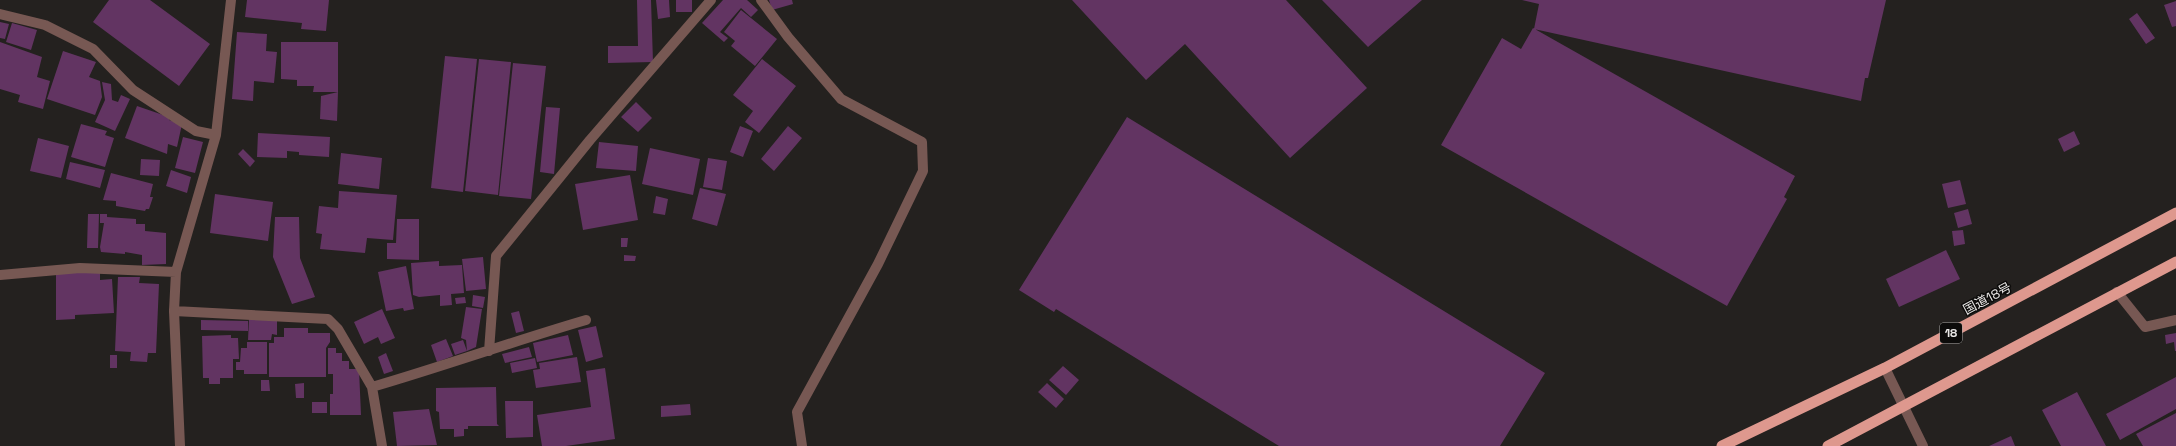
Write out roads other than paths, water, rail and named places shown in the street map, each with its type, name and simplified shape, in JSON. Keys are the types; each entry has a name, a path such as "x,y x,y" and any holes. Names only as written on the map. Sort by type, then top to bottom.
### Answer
{"highway":[{"name":"国道18号","path":"1722,446 1885,368 2176,213"},
{"path":"1828,446 2176,262"}],"street":[{"path":"180,446 174,311 176,272 216,135 231,0"},
{"path":"489,351 496,256 590,140 710,0"},
{"path":"761,0 788,37 841,99 922,142 923,172 878,264 797,412 802,446"},
{"path":"0,14 45,25 93,49 133,90 196,131 216,135"},
{"path":"0,275 80,268 176,272"},
{"path":"2117,292 2145,327 2176,320"},
{"path":"174,311 328,319 338,329 372,387 382,446"},
{"path":"372,387 489,351 536,334 586,320"},
{"path":"1885,368 1923,446"}]}
